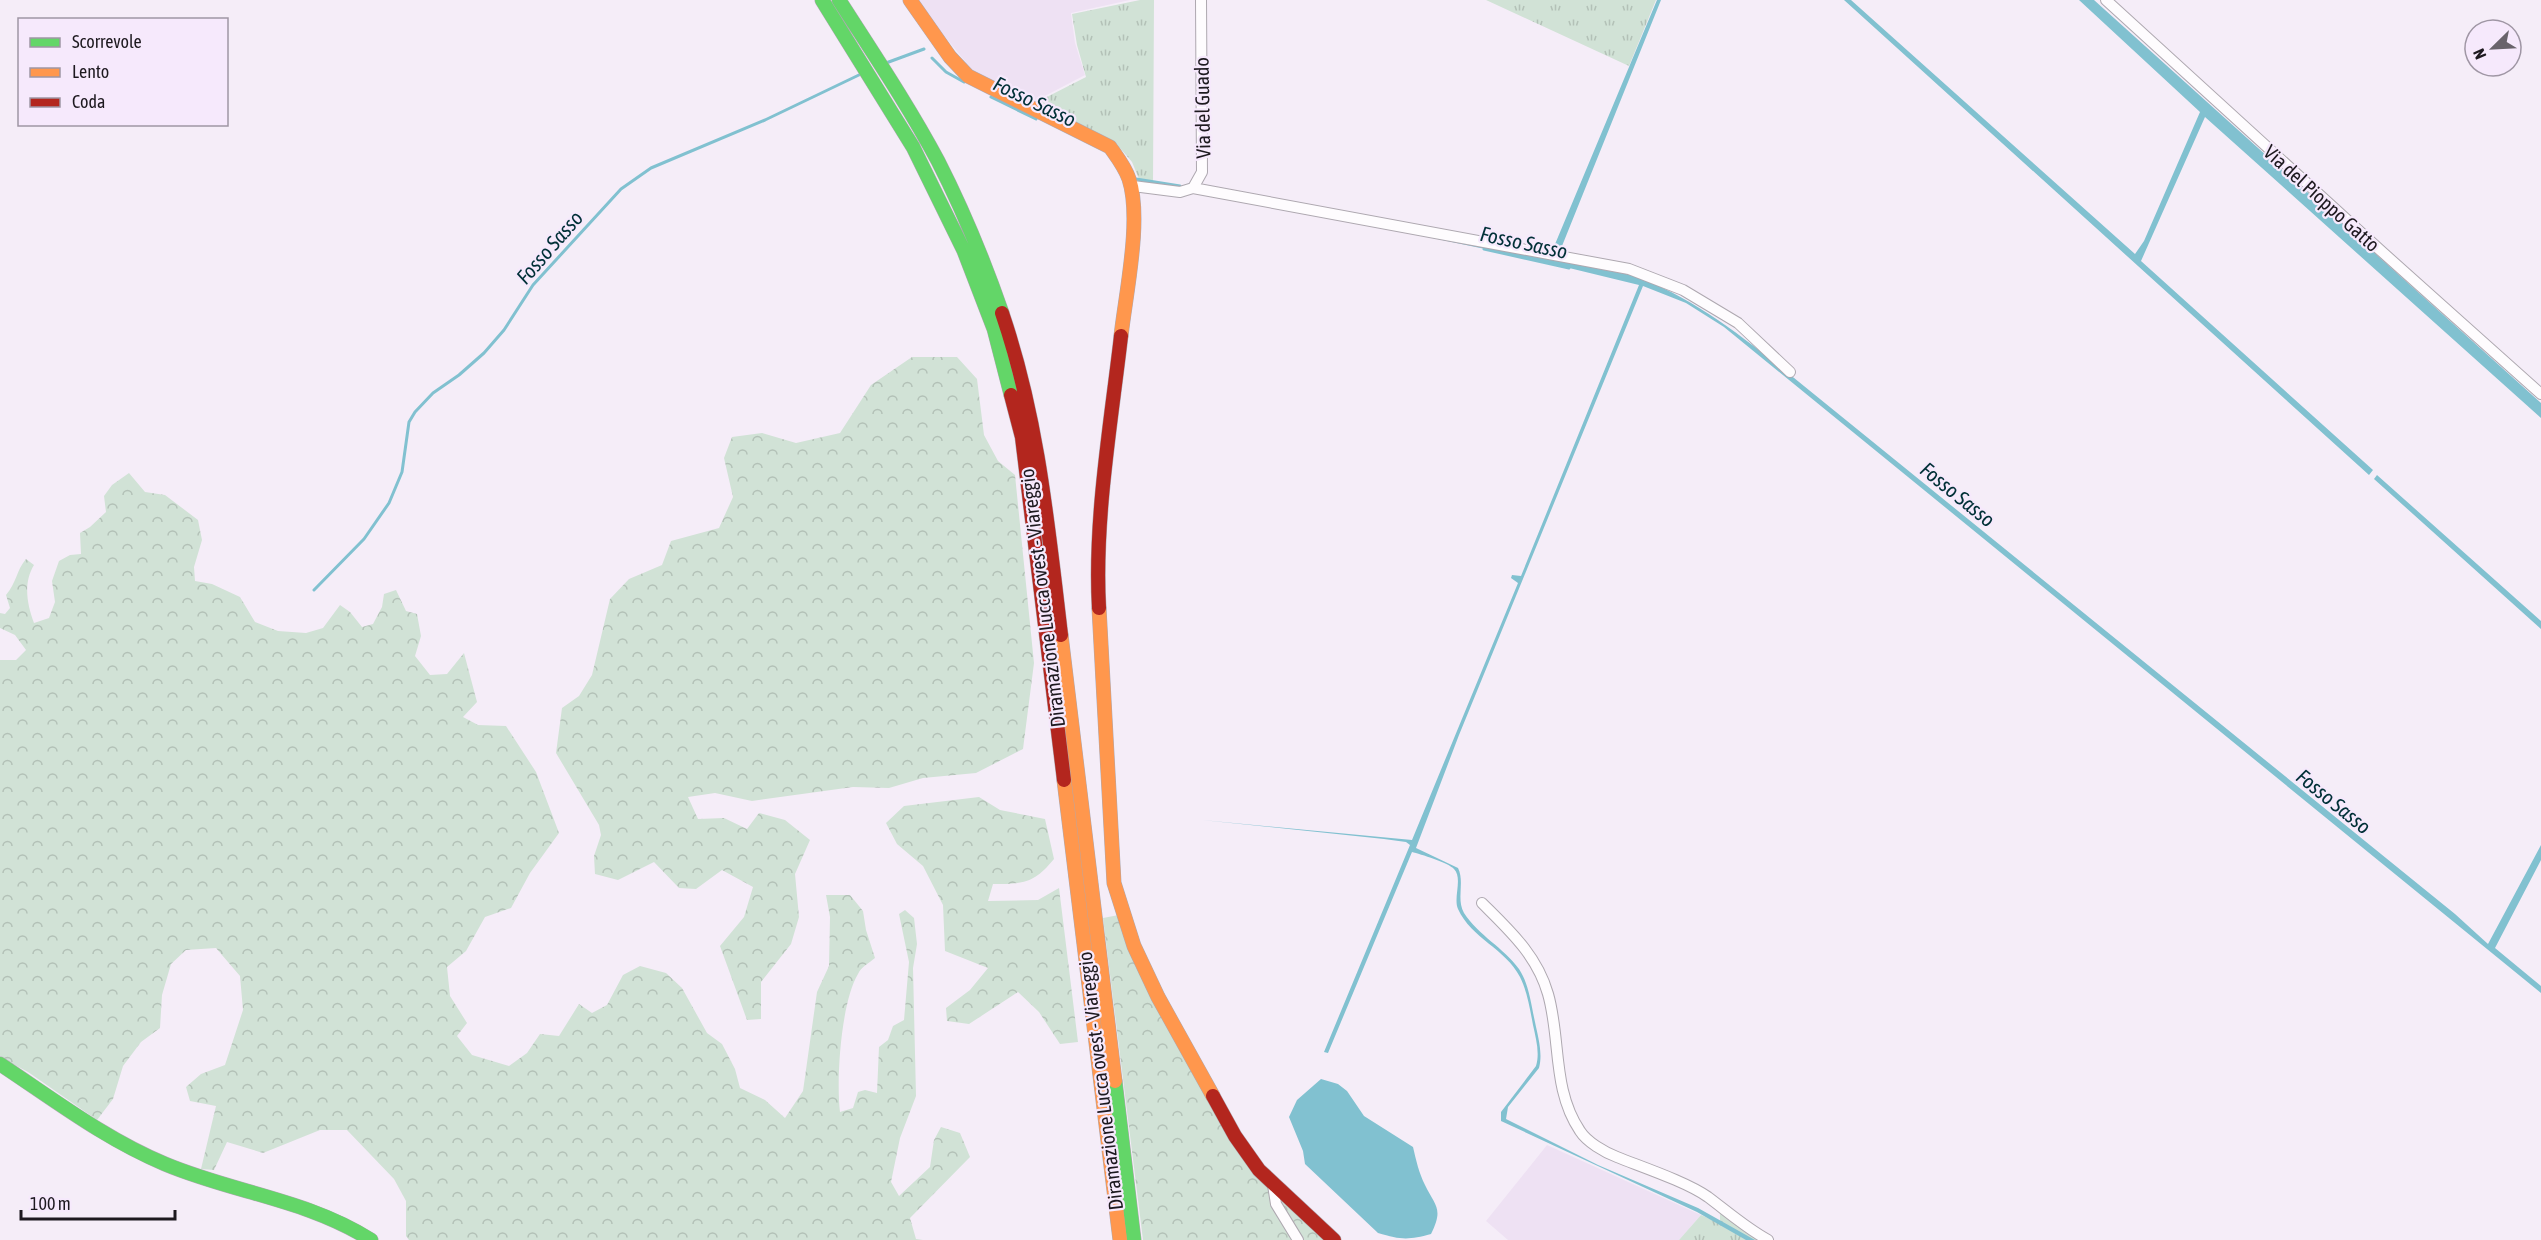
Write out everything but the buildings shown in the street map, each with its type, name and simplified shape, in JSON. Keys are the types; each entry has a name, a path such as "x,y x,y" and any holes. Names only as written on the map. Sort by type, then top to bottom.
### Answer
{"main road":[{"name":"Diramazione Lucca ovest - Viareggio","path":"822,0 913,147 964,251 994,329 1022,437 1119,1237"},
{"name":"Diramazione Lucca ovest - Viareggio","path":"839,0 928,144 949,184 1000,303 1033,422 1040,463 1134,1238"},
{"path":"910,0 950,57 968,76 1110,147 1123,164 1132,186 1135,217 1104,489 1098,588 1114,883 1134,946 1158,997 1235,1136 1272,1185 1334,1240"},
{"path":"0,1064 103,1134 165,1164 328,1215 371,1240"}],"street":[{"name":"Via del Guado","path":"1132,186 1180,192 1193,188 1202,172 1201,0"},
{"name":"Via del Pioppo Gatto","path":"2106,0 2541,394"},
{"path":"1193,188 1629,269 1683,290 1738,323 1790,372"},
{"path":"1482,903 1521,942 1547,993 1558,1073 1566,1101 1580,1132 1605,1152 1707,1196 1750,1230 1767,1240"},
{"path":"1272,1185 1276,1204 1298,1240"}],"shaded area":[{"path":"915,0 1130,0 1071,13 1075,43 1085,75 1041,98 1037,103 973,71"},
{"path":"1547,1145 1701,1215 1679,1240 1508,1240 1486,1221"}],"green space":[{"path":"1140,0 1154,0 1153,184 1141,184 1132,162 1114,141 1038,104 1041,100 1086,77 1077,45 1072,14"},
{"path":"1486,0 1656,0 1629,66"},
{"path":"912,357 957,357 977,379 984,435 998,461 1015,475 1034,663 1023,749 976,773 923,778 889,788 853,787 752,801 715,793 688,797 698,819 724,818 747,829 759,813 785,820 810,840 795,874 799,917 791,944 761,982 761,1019 747,1020 720,946 744,917 753,887 722,870 696,889 679,888 654,862 618,880 595,874 594,856 601,835 599,825 556,753 562,708 579,696 592,675 610,599 629,579 662,565 671,541 719,528 733,497 724,458 732,437 762,433 796,443 840,433 871,385"},
{"path":"129,473 145,492 165,495 198,520 202,540 194,567 195,581 212,584 240,597 255,622 278,631 306,633 323,628 340,605 350,612 362,627 373,624 382,607 384,594 396,590 406,611 417,614 421,636 415,656 430,675 447,674 464,653 477,702 463,717 478,725 506,726 536,772 559,833 530,873 511,908 485,917 466,951 447,967 450,996 467,1023 457,1036 472,1055 509,1066 527,1053 540,1034 559,1036 579,1004 592,1013 607,1005 623,975 640,966 666,973 682,988 707,1033 722,1044 735,1069 740,1088 765,1100 785,1118 803,1091 817,992 829,966 830,917 826,895 850,895 863,911 875,958 863,967 852,987 841,1042 840,1112 853,1108 858,1092 865,1090 877,1093 879,1047 888,1040 893,1026 904,1020 909,962 899,914 905,910 914,918 917,944 913,968 916,1096 900,1138 891,1182 899,1196 930,1167 934,1140 941,1127 960,1133 970,1157 910,1218 916,1239 923,1240 409,1240 406,1236 406,1201 394,1179 347,1130 320,1130 263,1153 227,1142 214,1170 201,1169 216,1106 190,1101 186,1087 201,1074 225,1065 243,1010 240,976 216,948 186,950 171,964 162,995 160,1028 141,1042 123,1066 113,1099 97,1120 28,1072 0,1057 0,660 16,660 26,650 15,635 0,628 0,613 5,614 10,608 6,595 26,559 34,565 28,579 27,594 34,623 49,618 55,602 52,581 59,561 70,555 81,554 80,533 106,512 104,496 112,485"},
{"path":"979,797 1000,810 1045,819 1054,859 1041,873 1028,880 993,884 988,901 1038,900 1059,888 1078,1042 1060,1044 1039,1012 1018,992 969,1024 947,1021 946,1008 970,990 988,968 945,951 943,905 923,866 897,844 886,823 904,806"},
{"path":"1124,914 1235,1136 1334,1240 1143,1240 1103,918"},
{"path":"1720,1207 1769,1240 1679,1240 1701,1215 1720,1223"}],"water":[{"path":"1657,0 1661,0 1560,251 1553,249"},
{"path":"1844,0 1851,0 2135,254 2144,241 2200,112 2079,0 2094,0 2541,403 2541,418 2205,117 2141,261 2373,470 2369,475"},
{"path":"1385,228 1631,275 1672,293 1711,315 1783,369 2455,914 2488,944 2541,845 2541,860 2495,948 2541,986 2541,993 1724,327 1686,303 1643,286 1459,735 1416,848 1458,868 1464,913 1476,928 1513,961 1527,988 1539,1039 1540,1062 1539,1068 1508,1107 1506,1119 1598,1165 1698,1208 1755,1240 1746,1240 1697,1212 1501,1121 1501,1112 1536,1066 1537,1046 1528,1000 1514,967 1464,919 1457,904 1457,873 1441,862 1412,852 1328,1053 1324,1052 1410,845 1406,842 1384,839 1202,820 1412,840 1518,583 1511,578 1512,575 1521,576 1639,285 1528,258"},
{"path":"2377,475 2541,621 2541,629 2374,479"},
{"path":"1321,1079 1338,1084 1347,1091 1364,1116 1413,1147 1421,1176 1437,1208 1437,1218 1431,1234 1405,1238 1378,1233 1305,1164 1303,1151 1289,1117 1297,1100"}],"waterway":[{"name":"Fosso Sasso","path":"886,63 924,49"},
{"name":"Fosso Sasso","path":"932,58 946,72 964,82"},
{"name":"Fosso Sasso","path":"314,590 364,539 389,503 402,472 409,422 415,412 433,393 459,375 484,353 504,330 533,285 621,189 651,168 765,120 861,74"},
{"name":"Fosso Sasso","path":"991,97 1036,119"},
{"name":"Fosso Sasso","path":"1136,179 1180,186"},
{"name":"Fosso Sasso","path":"1484,249 1569,268"}],"traffic: fast":[{"path":"822,0 913,147 964,251 994,329 1011,395"},
{"path":"839,0 902,99 938,161 973,236 1002,313"},
{"path":"0,1064 80,1118 143,1154 191,1174 321,1215 371,1240"},
{"path":"1115,1081 1134,1240"}],"traffic: slow":[{"path":"910,0 950,57 968,76 1110,147 1121,162 1129,179 1134,214 1132,256 1121,336"},
{"path":"1099,608 1114,883 1134,946 1158,997 1213,1096"},
{"path":"1061,635 1115,1081"},
{"path":"1064,780 1120,1240"}],"traffic: jam":[{"path":"1002,313 1025,392 1033,432 1046,513 1061,635"},
{"path":"1099,608 1101,506 1121,336"},
{"path":"1011,395 1022,437 1064,780"},
{"path":"1213,1096 1235,1136 1259,1170 1334,1240"}]}
